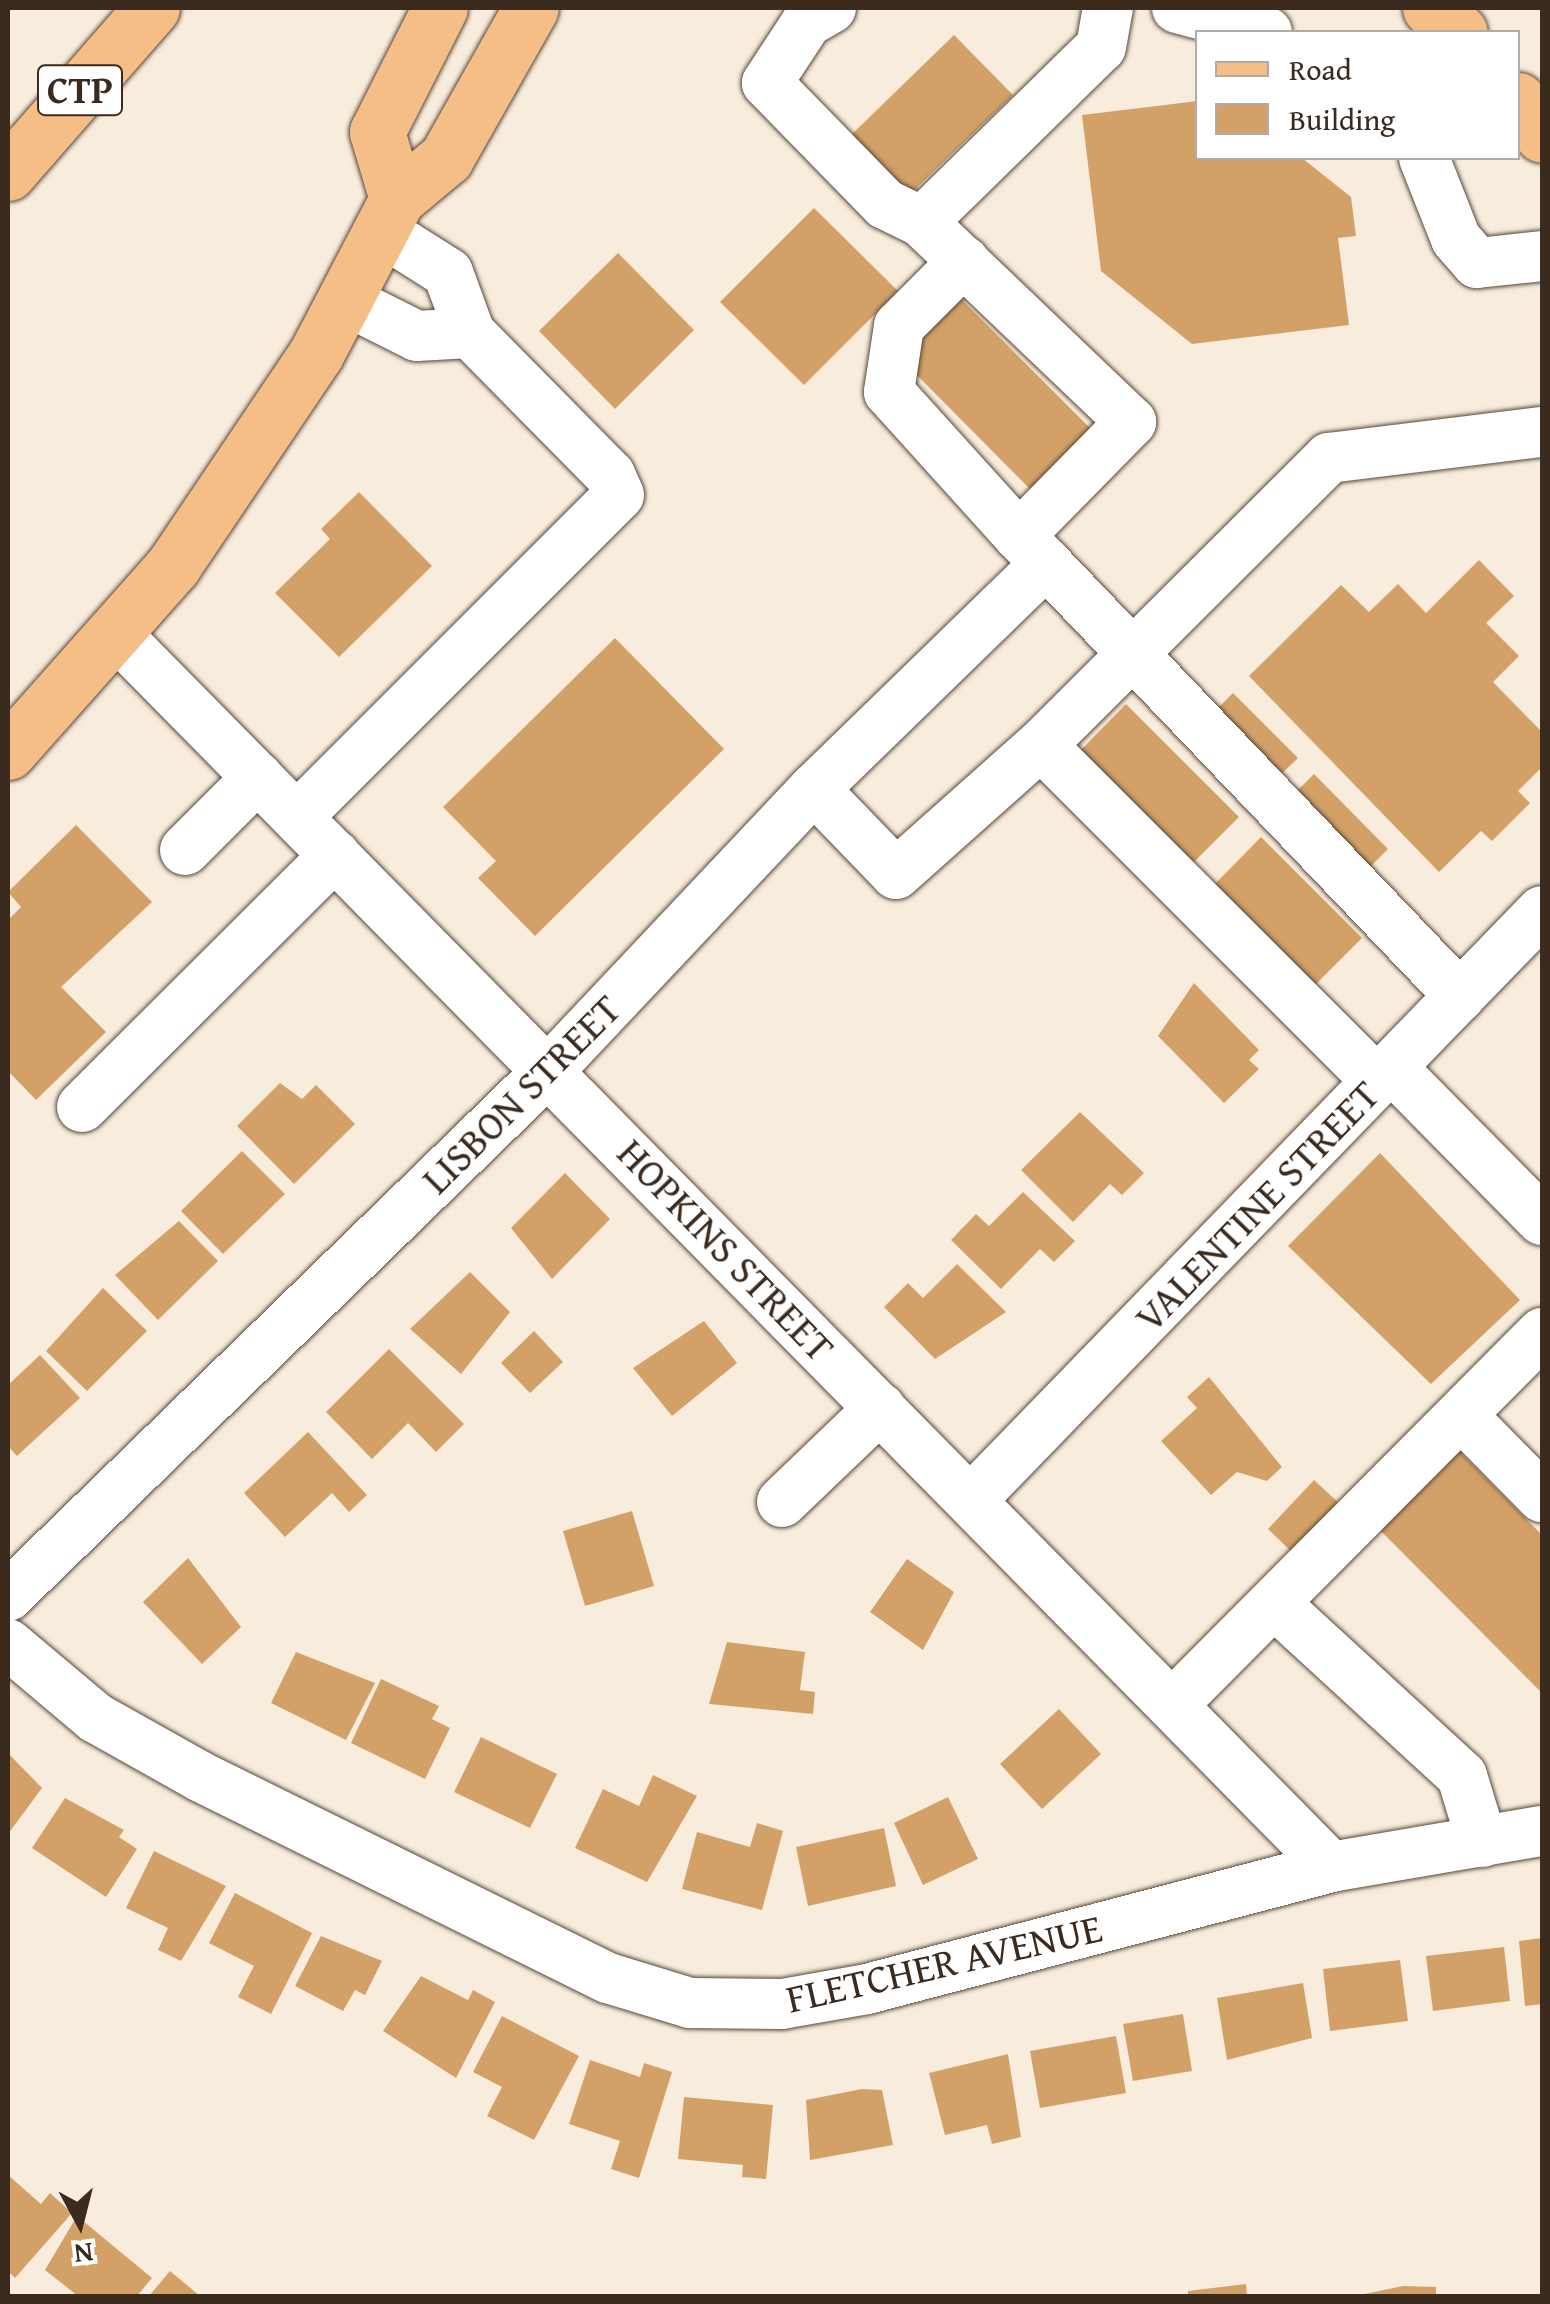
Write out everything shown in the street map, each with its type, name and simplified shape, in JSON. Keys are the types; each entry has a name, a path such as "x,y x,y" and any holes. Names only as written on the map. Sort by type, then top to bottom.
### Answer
{"main road":[{"name":"CTP","path":"8,174 152,8"},
{"path":"388,214 377,132 440,8"},
{"path":"8,752 118,636 241,469 345,300 388,214 446,158 530,8"},
{"path":"1430,8 1458,30"},
{"path":"1520,103 1542,135"}],"street":[{"path":"832,8 807,22 767,83 885,204 922,222 964,261 899,326 888,392 1030,561 1127,653 1460,996"},
{"path":"922,222 1100,46 1108,8"},
{"path":"1177,8 1260,30"},
{"path":"1425,160 1456,238 1477,263 1542,256"},
{"path":"297,817 619,495 610,475 470,333 448,273 388,214"},
{"name":"LISBON STREET","path":"8,1596 549,1070 1030,561 1131,422 964,261"},
{"path":"345,300 417,336 470,333"},
{"path":"814,789 896,874 1040,745 1127,653 1329,458 1542,432"},
{"name":"HOPKINS STREET","path":"118,636 1331,1867"},
{"path":"1040,745 1542,1220"},
{"path":"185,850 258,777"},
{"path":"82,1107 335,855"},
{"name":"VALENTINE STREET","path":"971,1500 1542,911"},
{"path":"1172,1705 1465,1419 1542,1333"},
{"path":"782,1502 880,1408"},
{"path":"1465,1419 1542,1497"},
{"path":"1275,1604 1462,1776 1482,1842"},
{"name":"FLETCHER AVENUE","path":"8,1644 96,1718 201,1776 608,1978 690,2002 782,2004 867,1989 1331,1867 1542,1831"}],"building":[{"path":"954,35 1013,95 906,198 847,139"},
{"path":"1195,101 1195,160 1305,160 1351,197 1356,236 1338,238 1349,325 1192,344 1101,271 1082,115"},
{"path":"814,208 898,291 804,385 720,302"},
{"path":"618,253 694,330 615,409 539,331"},
{"path":"959,297 1092,430 1032,491 899,357"},
{"path":"359,492 432,566 339,657 275,593 330,539 321,529"},
{"path":"1479,560 1514,596 1486,623 1519,656 1493,682 1542,732 1542,767 1518,791 1530,803 1492,841 1481,831 1439,872 1249,676 1341,585 1369,612 1398,584 1426,613"},
{"path":"615,638 724,749 535,936 478,878 496,861 443,807"},
{"path":"1233,693 1298,758 1272,783 1208,718"},
{"path":"1126,704 1239,817 1191,865 1078,753"},
{"path":"1314,774 1388,849 1364,873 1289,799"},
{"path":"76,825 152,902 61,987 106,1032 36,1100 8,1071 8,920 21,907 8,892"},
{"path":"1261,837 1362,938 1313,987 1212,887"},
{"path":"1194,983 1259,1050 1249,1060 1259,1069 1224,1103 1158,1036"},
{"path":"280,1083 302,1099 316,1085 355,1124 294,1184 237,1126"},
{"path":"1080,1112 1144,1173 1122,1195 1110,1184 1073,1222 1021,1170"},
{"path":"242,1151 285,1194 223,1254 181,1211"},
{"path":"1380,1153 1520,1300 1431,1384 1288,1246"},
{"path":"565,1173 610,1219 552,1279 511,1228"},
{"path":"1023,1192 1075,1241 1054,1262 1040,1249 1001,1289 951,1240 976,1214 989,1226"},
{"path":"179,1221 218,1261 158,1320 115,1275"},
{"path":"957,1264 1006,1312 935,1359 884,1307 908,1283 923,1298"},
{"path":"470,1272 510,1312 461,1374 410,1329"},
{"path":"103,1288 147,1331 87,1391 46,1351"},
{"path":"704,1321 737,1363 672,1416 633,1368"},
{"path":"534,1331 563,1362 530,1393 501,1363"},
{"path":"389,1349 464,1424 436,1452 408,1423 372,1459 326,1412"},
{"path":"40,1355 80,1398 17,1456 8,1446 8,1385"},
{"path":"1209,1377 1282,1467 1267,1481 1237,1472 1211,1495 1161,1441 1197,1408 1187,1397"},
{"path":"308,1432 367,1495 349,1512 332,1493 285,1537 244,1493"},
{"path":"1453,1445 1542,1535 1542,1693 1374,1524"},
{"path":"1314,1480 1341,1505 1294,1554 1268,1529"},
{"path":"632,1511 654,1586 585,1606 563,1531"},
{"path":"188,1558 241,1627 202,1664 143,1602"},
{"path":"907,1559 954,1592 923,1650 870,1612"},
{"path":"727,1642 805,1652 800,1690 815,1692 813,1714 709,1704"},
{"path":"296,1652 375,1683 346,1740 271,1703"},
{"path":"381,1679 439,1706 432,1719 450,1728 425,1779 351,1743"},
{"path":"1059,1709 1101,1754 1042,1809 1000,1764"},
{"path":"481,1737 557,1774 530,1828 454,1792"},
{"path":"8,1753 42,1788 8,1834"},
{"path":"653,1775 697,1796 647,1882 575,1848 603,1789 639,1806"},
{"path":"948,1797 978,1859 923,1885 894,1823"},
{"path":"65,1798 124,1830 119,1837 137,1849 106,1897 32,1848"},
{"path":"757,1823 783,1831 762,1910 682,1889 697,1832 750,1847"},
{"path":"884,1828 896,1886 808,1906 796,1847"},
{"path":"154,1851 226,1886 181,1961 158,1950 168,1928 126,1908"},
{"path":"235,1893 312,1933 271,2014 238,1997 254,1966 209,1943"},
{"path":"321,1936 382,1961 365,1995 355,1990 343,2011 295,1986"},
{"path":"1542,1938 1542,2004 1525,2006 1519,1941"},
{"path":"1504,1947 1510,2001 1433,2011 1426,1956"},
{"path":"1400,1960 1408,2021 1330,2031 1323,1969"},
{"path":"421,1976 468,2000 473,1990 495,2002 456,2078 383,2031"},
{"path":"1303,1983 1312,2038 1227,2060 1217,1998"},
{"path":"1183,2014 1192,2071 1133,2081 1123,2024"},
{"path":"502,2016 579,2056 534,2140 487,2116 502,2087 473,2072"},
{"path":"1116,2036 1126,2093 1040,2108 1030,2051"},
{"path":"1008,2054 1021,2137 992,2144 987,2125 945,2135 929,2073"},
{"path":"590,2060 640,2077 644,2063 672,2072 639,2178 611,2169 620,2141 569,2124"},
{"path":"862,2089 882,2090 893,2145 810,2160 806,2100"},
{"path":"684,2097 773,2105 766,2179 742,2177 743,2165 678,2159"},
{"path":"8,2175 41,2204 50,2193 72,2213 15,2278 8,2271"},
{"path":"77,2216 152,2278 137,2296 78,2296 45,2270"},
{"path":"170,2271 200,2296 149,2296"},
{"path":"1246,2284 1247,2296 1188,2296 1188,2291"},
{"path":"1403,2286 1436,2287 1436,2296 1355,2296"}]}
